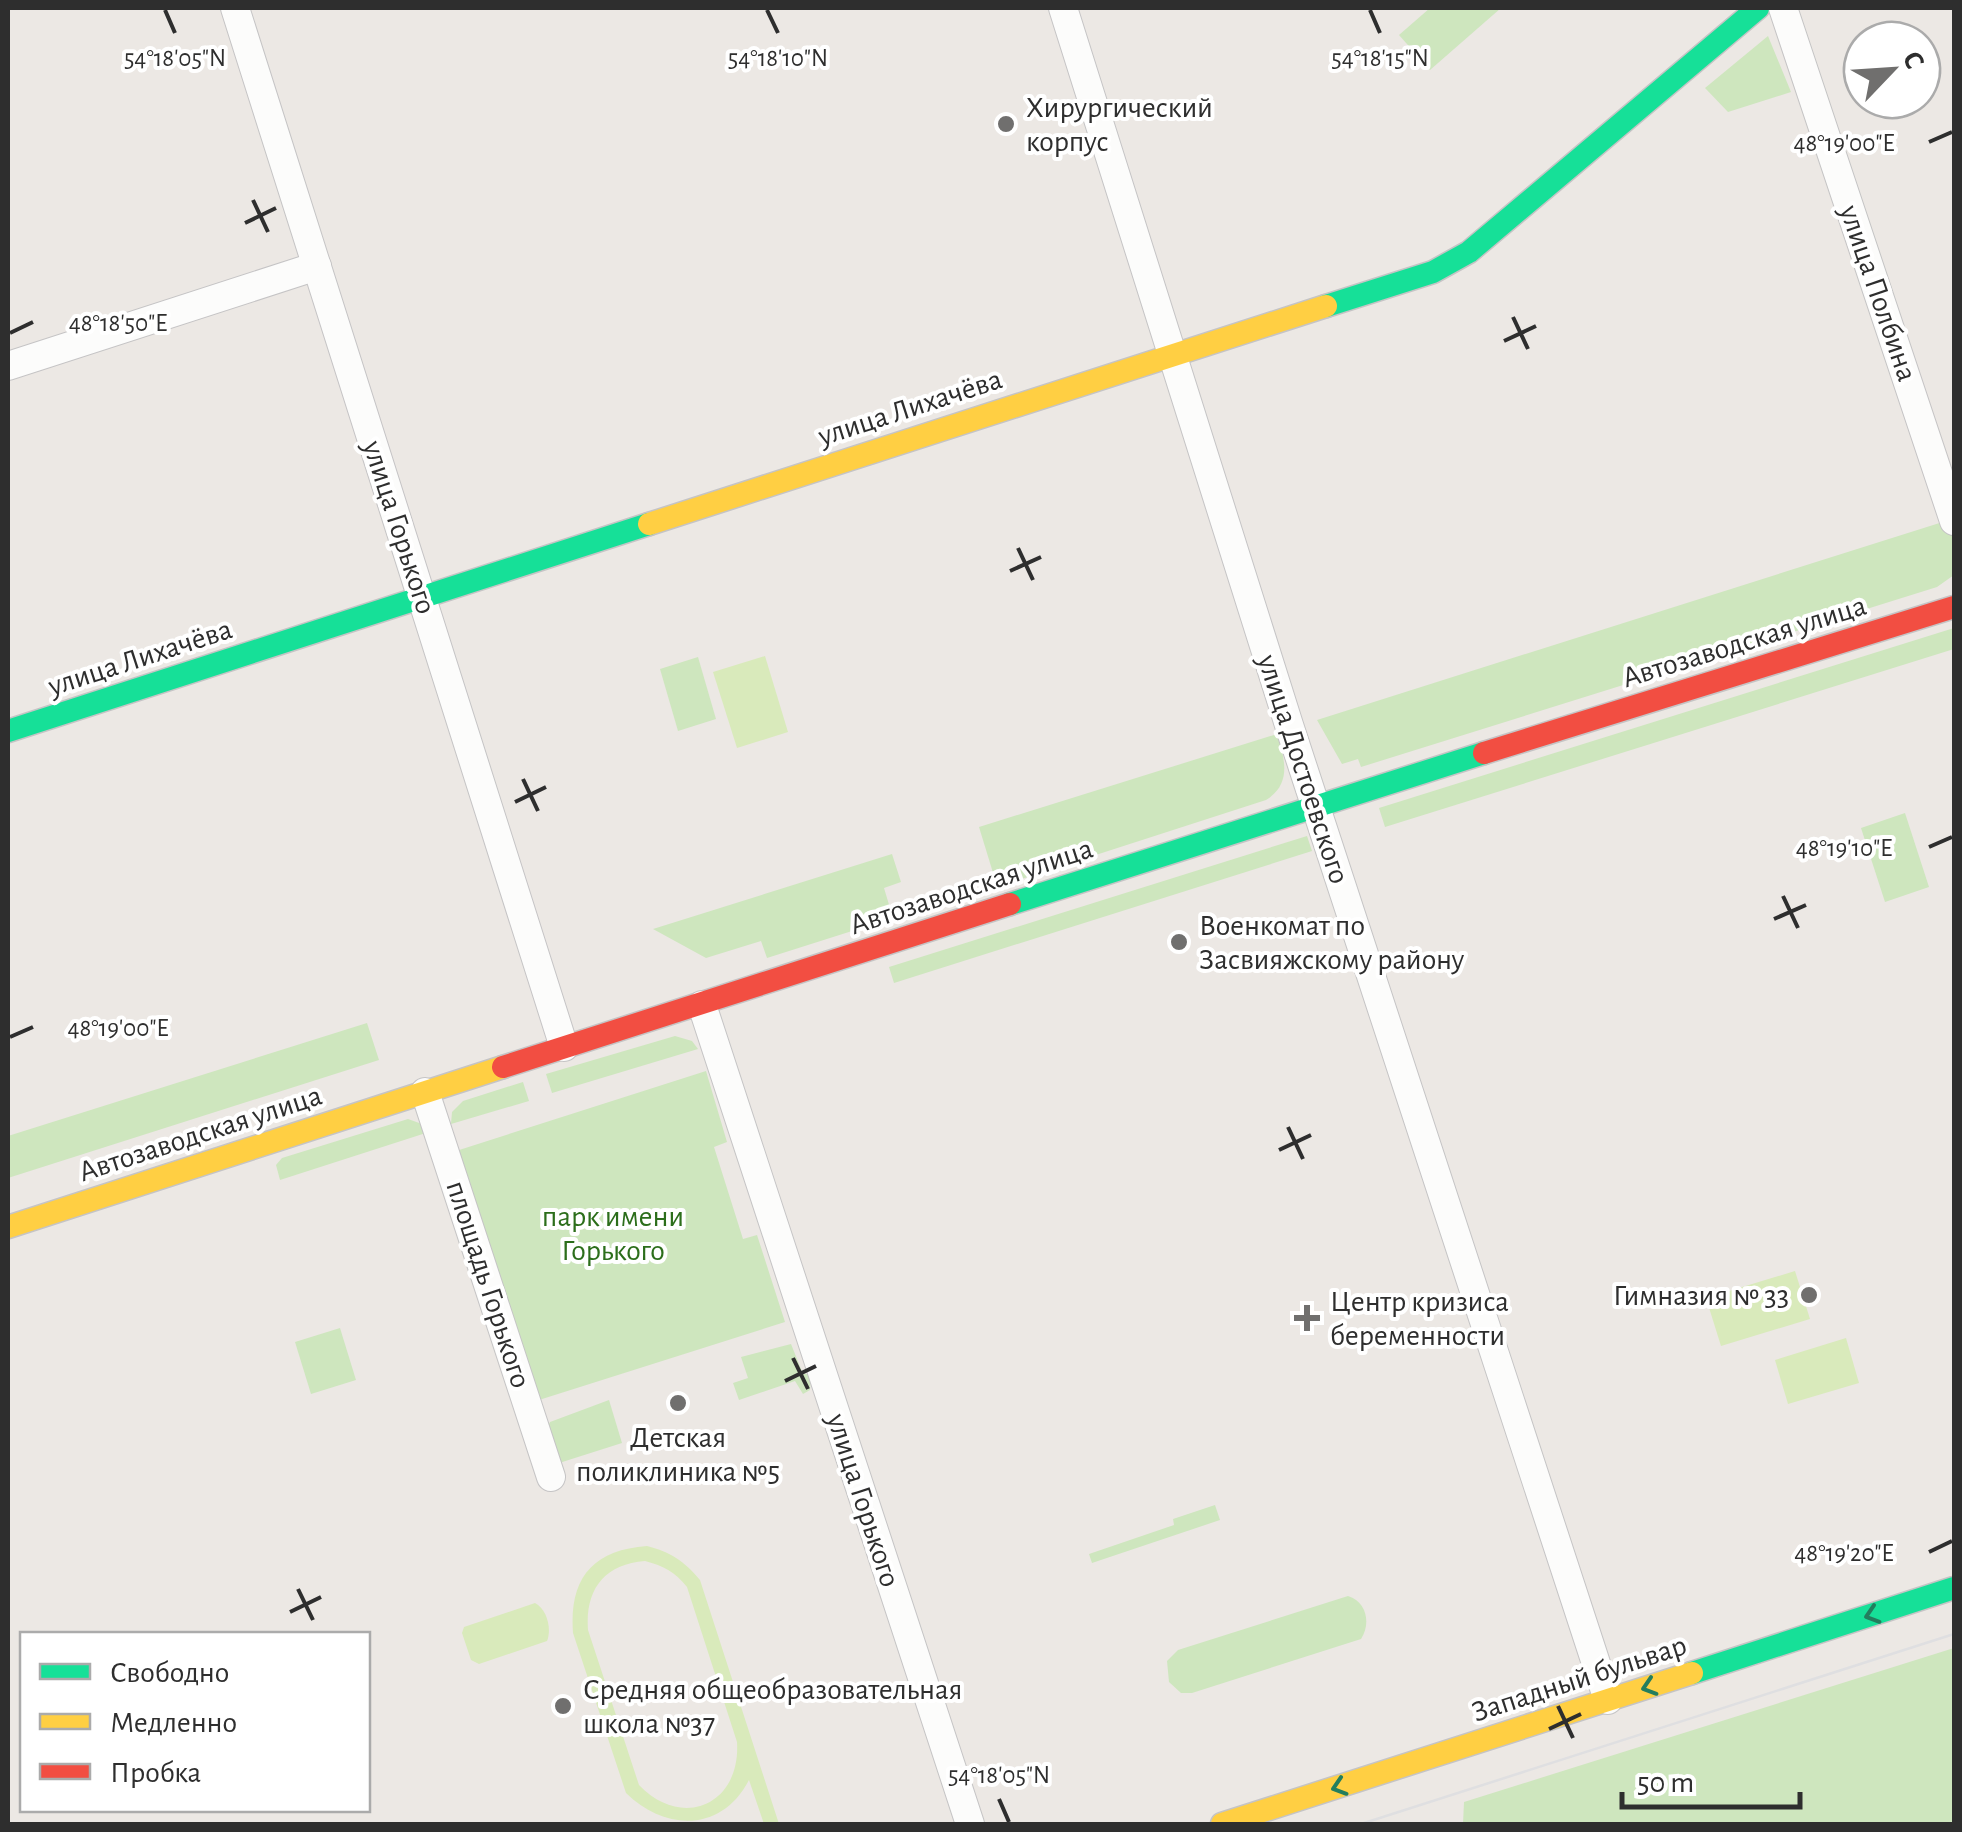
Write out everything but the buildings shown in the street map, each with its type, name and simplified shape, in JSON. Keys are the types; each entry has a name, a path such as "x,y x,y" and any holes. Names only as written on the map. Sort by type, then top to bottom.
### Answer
{"street":[{"name":"улица Горького","path":"236,8 564,1047"},
{"name":"улица Достоевского","path":"1063,8 1315,806 1608,1700"},
{"name":"улица Лихачёва","path":"8,731 1433,272 1469,252 1758,8"},
{"name":"улица Полбина","path":"1783,8 1954,521"},
{"path":"8,366 317,266"},
{"name":"Автозаводская улица","path":"8,1226 1315,806 1954,606"},
{"name":"улица Горького","path":"702,1005 970,1824"},
{"name":"площадь Горького","path":"425,1092 551,1478"},
{"name":"Западный бульвар","path":"1222,1824 1954,1588"}],"green space":[{"path":"1430,8 1501,8 1430,70 1399,35"},
{"path":"1768,36 1791,92 1728,112 1705,88"},
{"path":"1949,520 1954,538 1954,575 1937,587 1361,767 1358,759 1342,764 1317,720"},
{"path":"1954,628 1954,649 1385,827 1379,808"},
{"path":"765,656 788,732 737,748 713,672"},
{"path":"698,657 716,719 678,731 660,669"},
{"path":"1277,734 1284,762 1283,779 1266,800 1009,883 994,876 979,827"},
{"path":"1905,813 1929,887 1885,902 1861,828"},
{"path":"1307,836 1312,851 894,983 889,967"},
{"path":"892,854 901,882 884,888 893,918 767,958 761,941 706,958 653,929"},
{"path":"367,1023 379,1060 8,1178 8,1136"},
{"path":"675,1036 692,1041 698,1049 552,1093 546,1074"},
{"name":"парк имени Горького","path":"706,1071 727,1142 714,1147 743,1239 757,1235 785,1322 539,1400 456,1151"},
{"path":"523,1082 529,1101 451,1124 452,1112 463,1101"},
{"path":"408,1119 422,1124 429,1132 280,1180 276,1165 282,1158"},
{"path":"1795,1271 1810,1319 1721,1346 1706,1298"},
{"path":"340,1328 356,1380 311,1394 295,1342"},
{"path":"1846,1338 1859,1383 1788,1404 1775,1360"},
{"path":"791,1344 803,1374 811,1374 810,1390 803,1394 795,1381 739,1400 733,1383 748,1378 741,1357"},
{"path":"609,1400 622,1443 556,1464 550,1422"},
{"path":"1215,1505 1220,1520 1092,1563 1089,1554 1174,1525 1173,1519"},
{"path":"647,1546 663,1551 683,1562 700,1580 779,1824 764,1824 749,1780 724,1809 692,1821 658,1815 626,1793 573,1633 573,1614 575,1597 588,1571 598,1561","holes":["645,1561 663,1567 687,1587 737,1742 736,1764 729,1782 706,1804 690,1808 656,1799 639,1785 588,1630 590,1603 600,1582 618,1567"]},
{"path":"1348,1596 1359,1603 1365,1614 1366,1627 1361,1639 1192,1693 1181,1693 1169,1682 1167,1661 1178,1650"},
{"path":"535,1603 547,1620 547,1641 479,1664 471,1660 462,1633 464,1627"},
{"path":"1954,1648 1954,1824 1463,1824 1464,1802"}],"tram line":[{"path":"1361,1824 1954,1634"}],"traffic: fast":[{"path":"1326,306 1433,272 1469,252 1758,8"},
{"path":"8,731 649,524"},
{"path":"1010,904 1484,753"},
{"path":"1692,1673 1954,1588"}],"traffic: slow":[{"path":"649,524 1326,306"},
{"path":"8,1227 503,1067"},
{"path":"1222,1824 1692,1673"}],"traffic: jam":[{"path":"1484,753 1954,607"},
{"path":"503,1067 1010,904"}],"place":[{"name":"Хирургический корпус","path":"1006,124"},
{"name":"Военкомат по Засвияжскому району","path":"1179,942"},
{"name":"Гимназия № 33","path":"1809,1295"},
{"name":"Центр кризиса беременности","path":"1307,1318"},
{"name":"Детская поликлиника №5","path":"678,1403"},
{"name":"Средняя общеобразовательная школа №37","path":"563,1706"}]}
